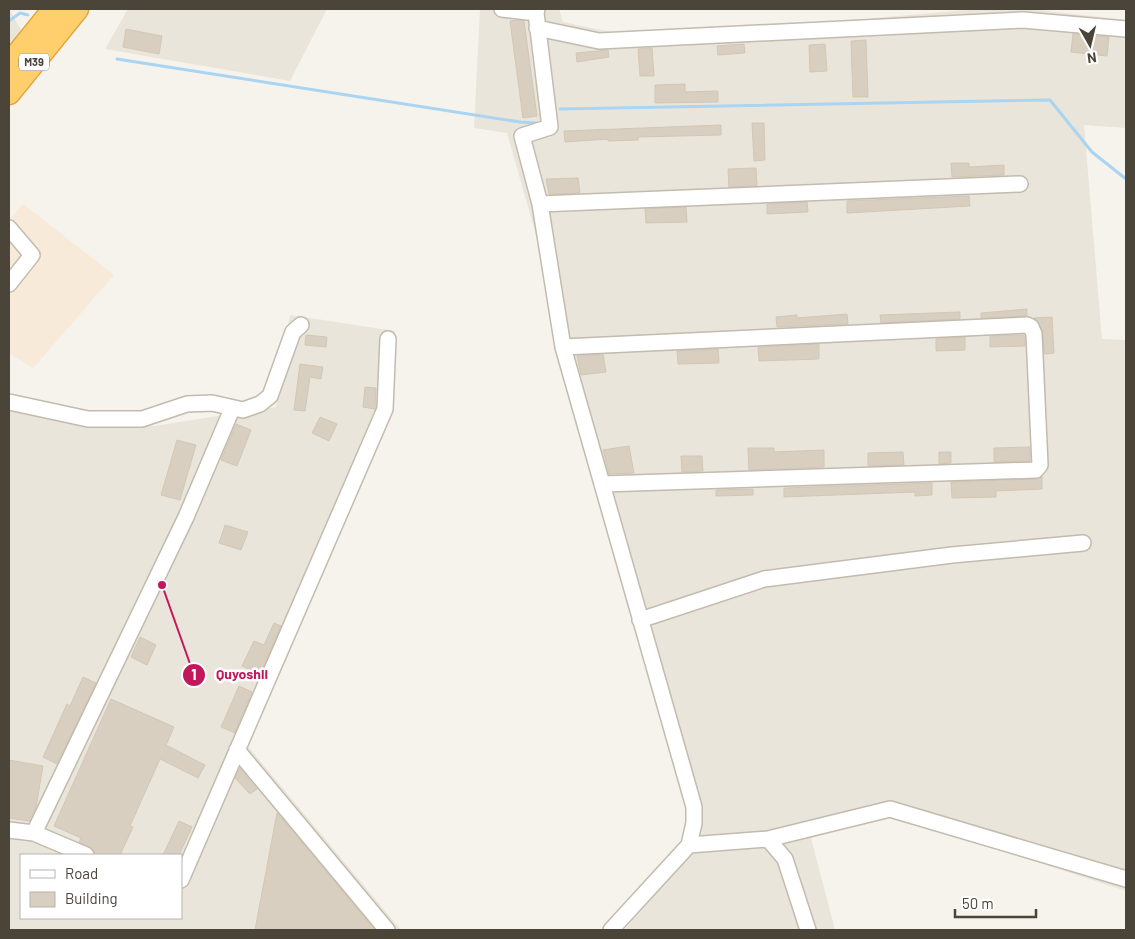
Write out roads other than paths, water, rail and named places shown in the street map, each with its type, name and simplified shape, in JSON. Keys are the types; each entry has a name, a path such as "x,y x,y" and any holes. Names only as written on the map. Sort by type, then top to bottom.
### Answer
{"highway":[{"name":"M39","path":"9,65 54,9"},
{"name":"M39","path":"9,93 77,9"}],"street":[{"path":"502,9 537,17 599,41 1022,20 1126,29"},
{"path":"537,17 550,127 522,136 540,204 563,347 694,807 694,824 689,845 611,930"},
{"path":"540,204 1020,184"},
{"path":"9,228 32,255 9,284"},
{"path":"9,402 88,419 142,419 187,404 212,402 232,409 243,410 260,404 270,396 293,332 301,325"},
{"path":"563,347 1027,325 1031,327 1034,334 1040,465 1036,470 602,484"},
{"path":"182,878 384,409 388,339"},
{"path":"34,833 186,517 232,409"},
{"path":"640,620 764,579 952,556 1083,543"},
{"path":"237,750 387,930"},
{"path":"689,845 768,838 890,809 1126,879"},
{"path":"9,830 34,833 84,854"},
{"path":"768,838 785,858 808,930"}],"waterway":[{"path":"9,21 20,13 28,15"},
{"path":"117,59 535,123"},
{"path":"560,109 1050,100 1092,152 1126,179"}],"place":[{"name":"Quyoshli","path":"162,585"}]}
